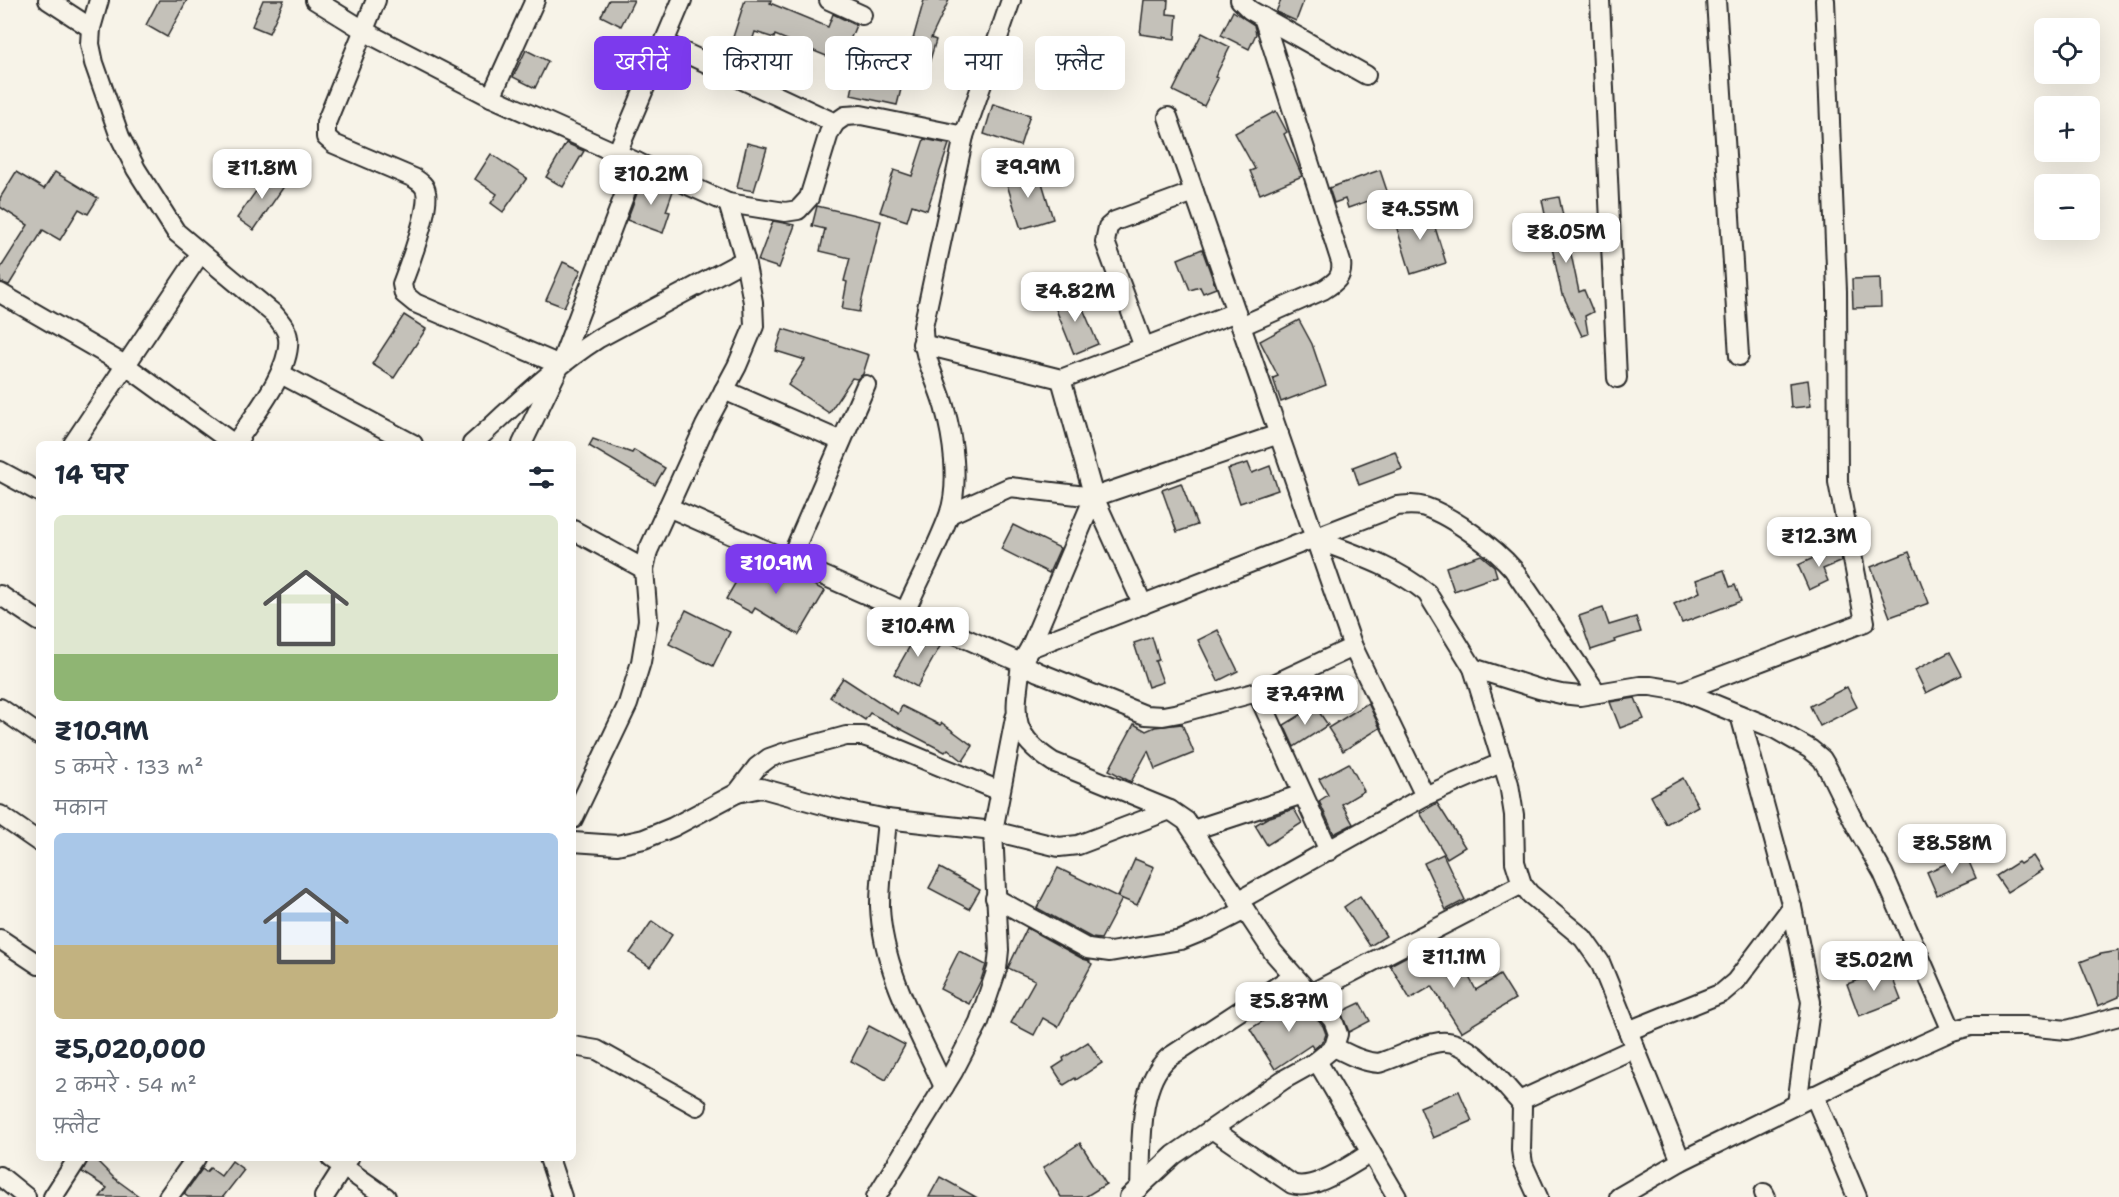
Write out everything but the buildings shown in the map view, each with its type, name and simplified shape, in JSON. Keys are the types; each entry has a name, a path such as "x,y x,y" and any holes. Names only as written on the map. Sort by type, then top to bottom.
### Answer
{"street":[{"path":"48,0 91,28"},
{"path":"99,0 91,28 90,44 94,63 127,152 136,169 176,232 274,314 288,337 287,355 281,374 236,441"},
{"path":"315,0 365,31 491,97 728,203 785,212 798,210 809,198 829,133 835,123 845,116 861,115 964,136"},
{"path":"376,0 326,123 326,137 334,144 422,183 426,192 427,206 402,284 404,294 415,303 560,365"},
{"path":"491,97 535,0"},
{"path":"667,36 682,0"},
{"path":"829,0 862,15"},
{"path":"905,612 950,514 954,491 951,433 944,405 922,344 923,327 964,136 1011,0"},
{"path":"1240,0 1250,10 1366,75"},
{"path":"1600,0 1617,378"},
{"path":"1716,0 1738,356"},
{"path":"1682,691 1865,621 1838,482 1837,291 1825,0"},
{"path":"922,344 1061,379 1144,347 1239,319 1323,290 1333,284 1342,271 1341,262 1263,17"},
{"path":"691,56 835,123"},
{"path":"617,153 644,90"},
{"path":"1168,117 1353,647 1425,796"},
{"path":"523,441 560,365 637,162"},
{"path":"1144,347 1108,253 1105,235 1108,227 1115,221 1194,192"},
{"path":"576,807 580,791 628,704 641,662 648,620 644,569 648,551 754,326 753,302 745,260 728,203"},
{"path":"75,441 200,254"},
{"path":"475,441 560,365 599,338 745,260"},
{"path":"0,293 125,366 230,441"},
{"path":"281,374 407,441"},
{"path":"1061,379 1095,497 1143,605"},
{"path":"790,560 866,385"},
{"path":"724,390 841,441"},
{"path":"950,514 1010,487 1095,497 1279,434"},
{"path":"0,471 36,490"},
{"path":"876,1197 944,1087 979,1022 997,969 999,950 993,831 1016,718 1025,655 1095,497"},
{"path":"1025,655 1143,605 1397,506 1412,504 1425,507 1441,515 1490,546 1506,561 1597,693"},
{"path":"668,507 905,612 1025,655 1038,672 1145,715 1164,716 1179,713 1257,692 1353,647"},
{"path":"576,532 644,569"},
{"path":"1315,539 1394,570 1427,593 1473,668 1509,784 1514,815 1515,862 1522,884 1530,894 1583,938 1600,962 1681,1161"},
{"path":"0,595 36,619"},
{"path":"1473,668 1561,694 1580,696 1640,686 1682,691 1776,729 1810,749 1822,759 1883,873 1952,1031"},
{"path":"1257,692 1329,851"},
{"path":"0,708 36,733"},
{"path":"1740,715 1792,907 1811,1002 1797,1104"},
{"path":"1016,718 1025,739 1037,752 1053,762 1170,810 1186,821 1273,952 1333,1020 1338,1034 1334,1047 1317,1061 1283,1080 1174,1155 1134,1192"},
{"path":"737,793 757,767 769,758 846,736 863,736 884,743 1000,791"},
{"path":"995,898 1088,949 1110,952 1181,940 1208,929 1241,905 1329,851 1425,796 1503,762"},
{"path":"576,842 616,845 644,839 673,827 746,789 761,788 834,808 887,819 993,831 1059,847 1078,845 1170,810"},
{"path":"1193,830 1303,794"},
{"path":"0,815 36,840"},
{"path":"887,819 880,905 886,950 903,996 944,1087"},
{"path":"1310,994 1522,884"},
{"path":"1519,1101 1631,1039 1722,993 1736,981 1792,907"},
{"path":"0,939 36,963"},
{"path":"1134,1192 1143,1120 1152,1079 1158,1067 1168,1058 1293,976"},
{"path":"1619,1197 1681,1161 1814,1095 1952,1031 1971,1026 2026,1026 2067,1030 2119,1016"},
{"path":"1334,1047 1355,1058 1378,1063 1443,1042 1458,1045 1475,1055 1519,1101 1523,1113 1521,1150 1523,1164 1538,1197"},
{"path":"576,1046 597,1050 697,1106"},
{"path":"1317,1061 1397,1197"},
{"path":"1814,1095 1857,1197"},
{"path":"1212,1129 1292,1184 1299,1186 1316,1184 1371,1153"},
{"path":"53,1197 76,1161"},
{"path":"168,1197 194,1161"},
{"path":"324,1197 341,1161 386,1197"},
{"path":"550,1161 562,1197"},
{"path":"0,1176 26,1197"}]}
